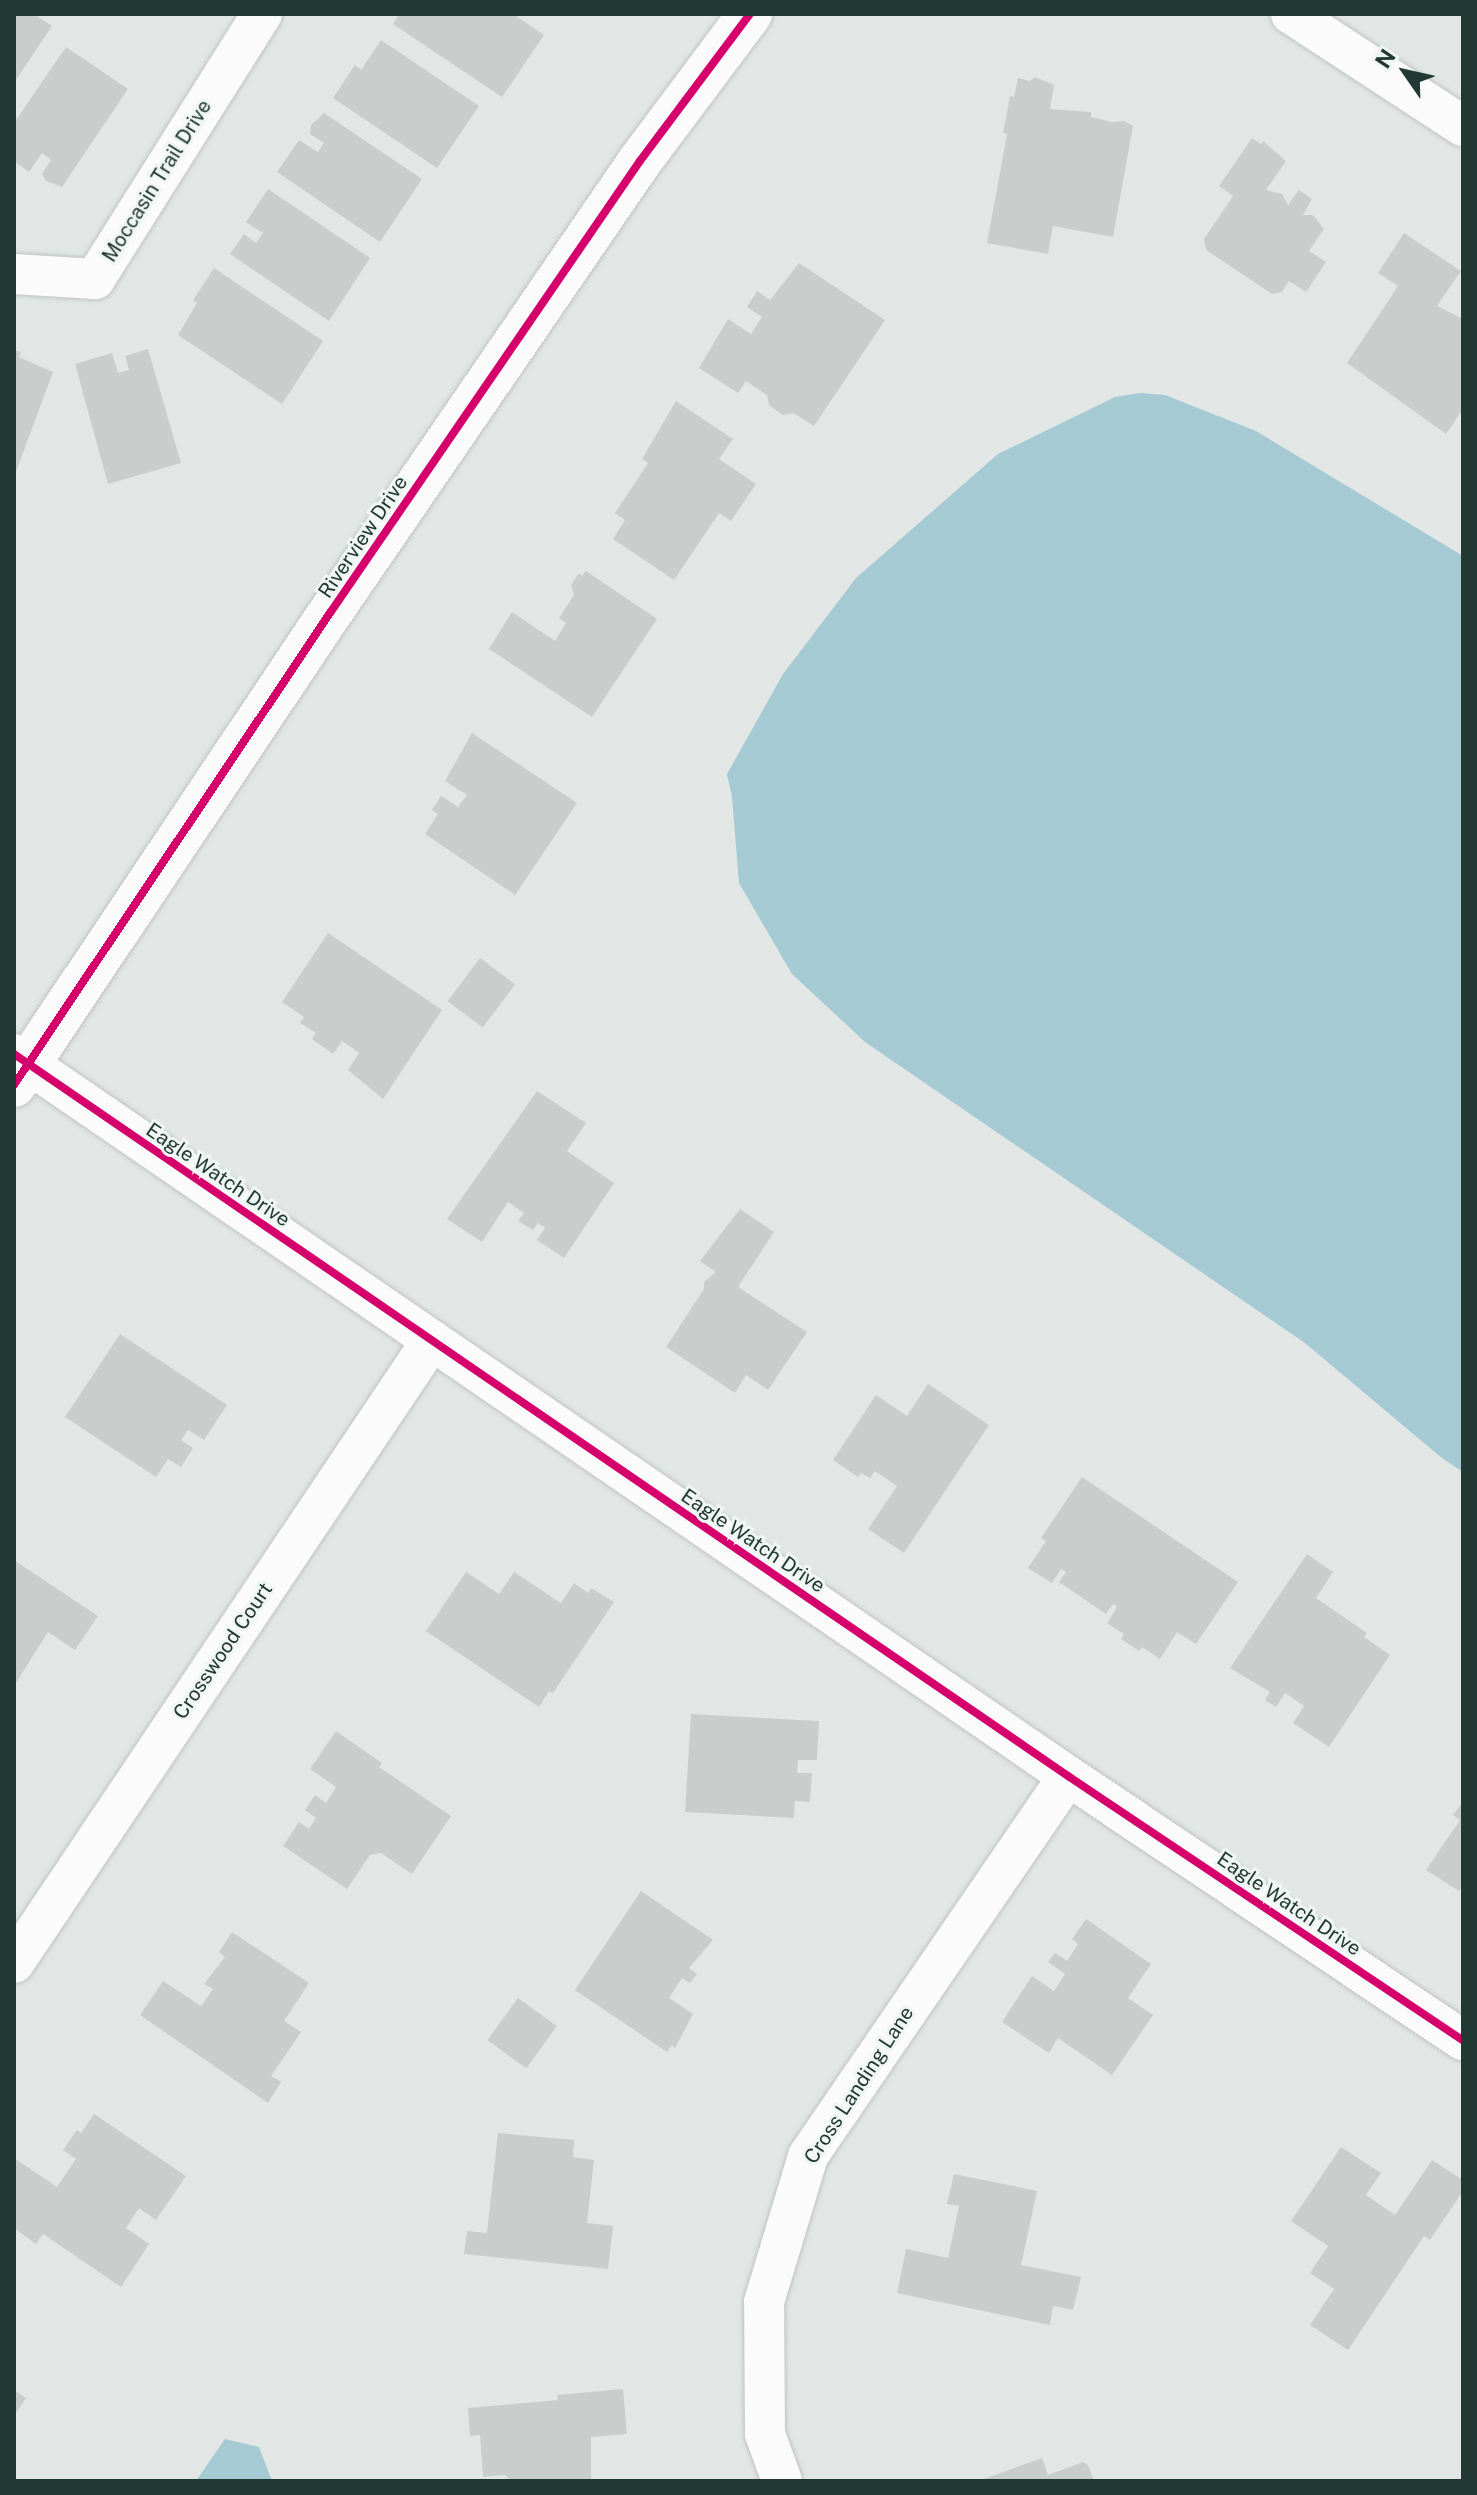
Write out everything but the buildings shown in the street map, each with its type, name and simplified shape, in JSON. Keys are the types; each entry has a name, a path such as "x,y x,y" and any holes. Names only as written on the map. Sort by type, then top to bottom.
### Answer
{"street":[{"name":"Moccasin Trail Drive","path":"14,274 95,279 262,14"},
{"name":"Riverview Drive","path":"19,1068 631,174 750,14"},
{"path":"1291,14 1463,126"},
{"name":"Eagle Watch Drive","path":"19,1068 432,1340 1068,1776 1463,2040"},
{"name":"Crosswood Court","path":"14,1963 432,1340"},
{"name":"Cross Landing Lane","path":"782,2481 765,2434 764,2302 808,2156 1068,1776"}],"water":[{"path":"1140,393 1165,395 1256,431 1463,556 1463,1472 1443,1459 1305,1343 865,1042 792,974 739,883 732,797 727,774 783,674 856,578 998,454 1115,397"},
{"path":"225,2439 259,2447 272,2481 196,2481"}],"cycle path":[{"path":"14,1085 330,613 640,161 750,14"},
{"path":"14,1054 1068,1776 1463,2040"}]}
